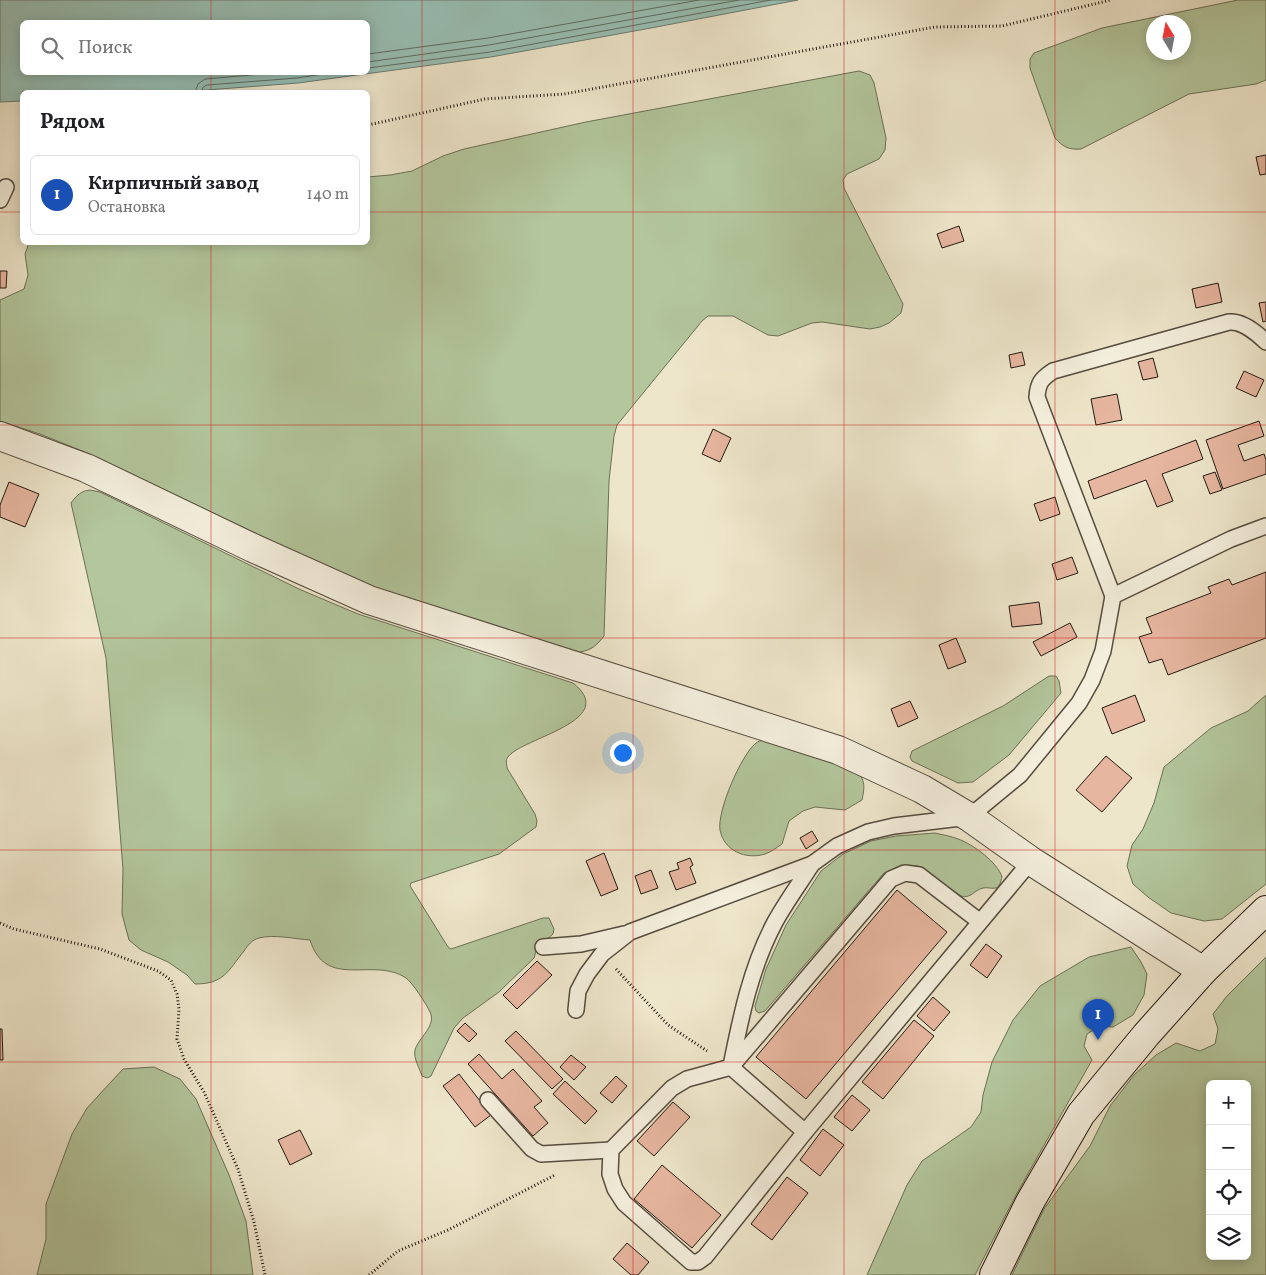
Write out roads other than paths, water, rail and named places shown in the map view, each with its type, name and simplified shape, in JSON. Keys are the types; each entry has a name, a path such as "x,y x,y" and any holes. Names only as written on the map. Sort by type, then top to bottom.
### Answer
{"street":[{"path":"0,436 86,468 277,559 369,600 838,750 922,789 970,817 1031,861 1203,971"},
{"path":"994,1275 1030,1202 1081,1114 1146,1035 1203,971 1266,910"}],"lane":[{"path":"544,947 580,944 630,932 812,864 837,846 868,832 894,826 970,817 1020,775 1079,703 1092,680 1103,651 1113,596 1037,397 1038,386 1042,378 1053,371 1229,322 1235,322 1258,335 1266,342"},
{"path":"1113,596 1231,539 1266,526"},
{"path":"610,1150 610,1174 615,1189 624,1203 691,1262 698,1262 705,1257 805,1132 979,921 1031,861"},
{"path":"731,1067 743,1008 755,966 775,922 812,864"},
{"path":"488,1100 532,1148 541,1154 610,1150 672,1088 687,1079 731,1067 891,879 905,873 919,875 979,921"},
{"path":"576,1010 578,991 587,974 602,954 630,932"},
{"path":"731,1067 805,1132"}],"water":[{"path":"0,0 798,0 491,57 370,73 370,20 20,20 20,75 357,75 298,83 207,90 20,90 20,101 0,102"}],"place":[{"name":"Кирпичный завод","path":"1098,1040"}]}
